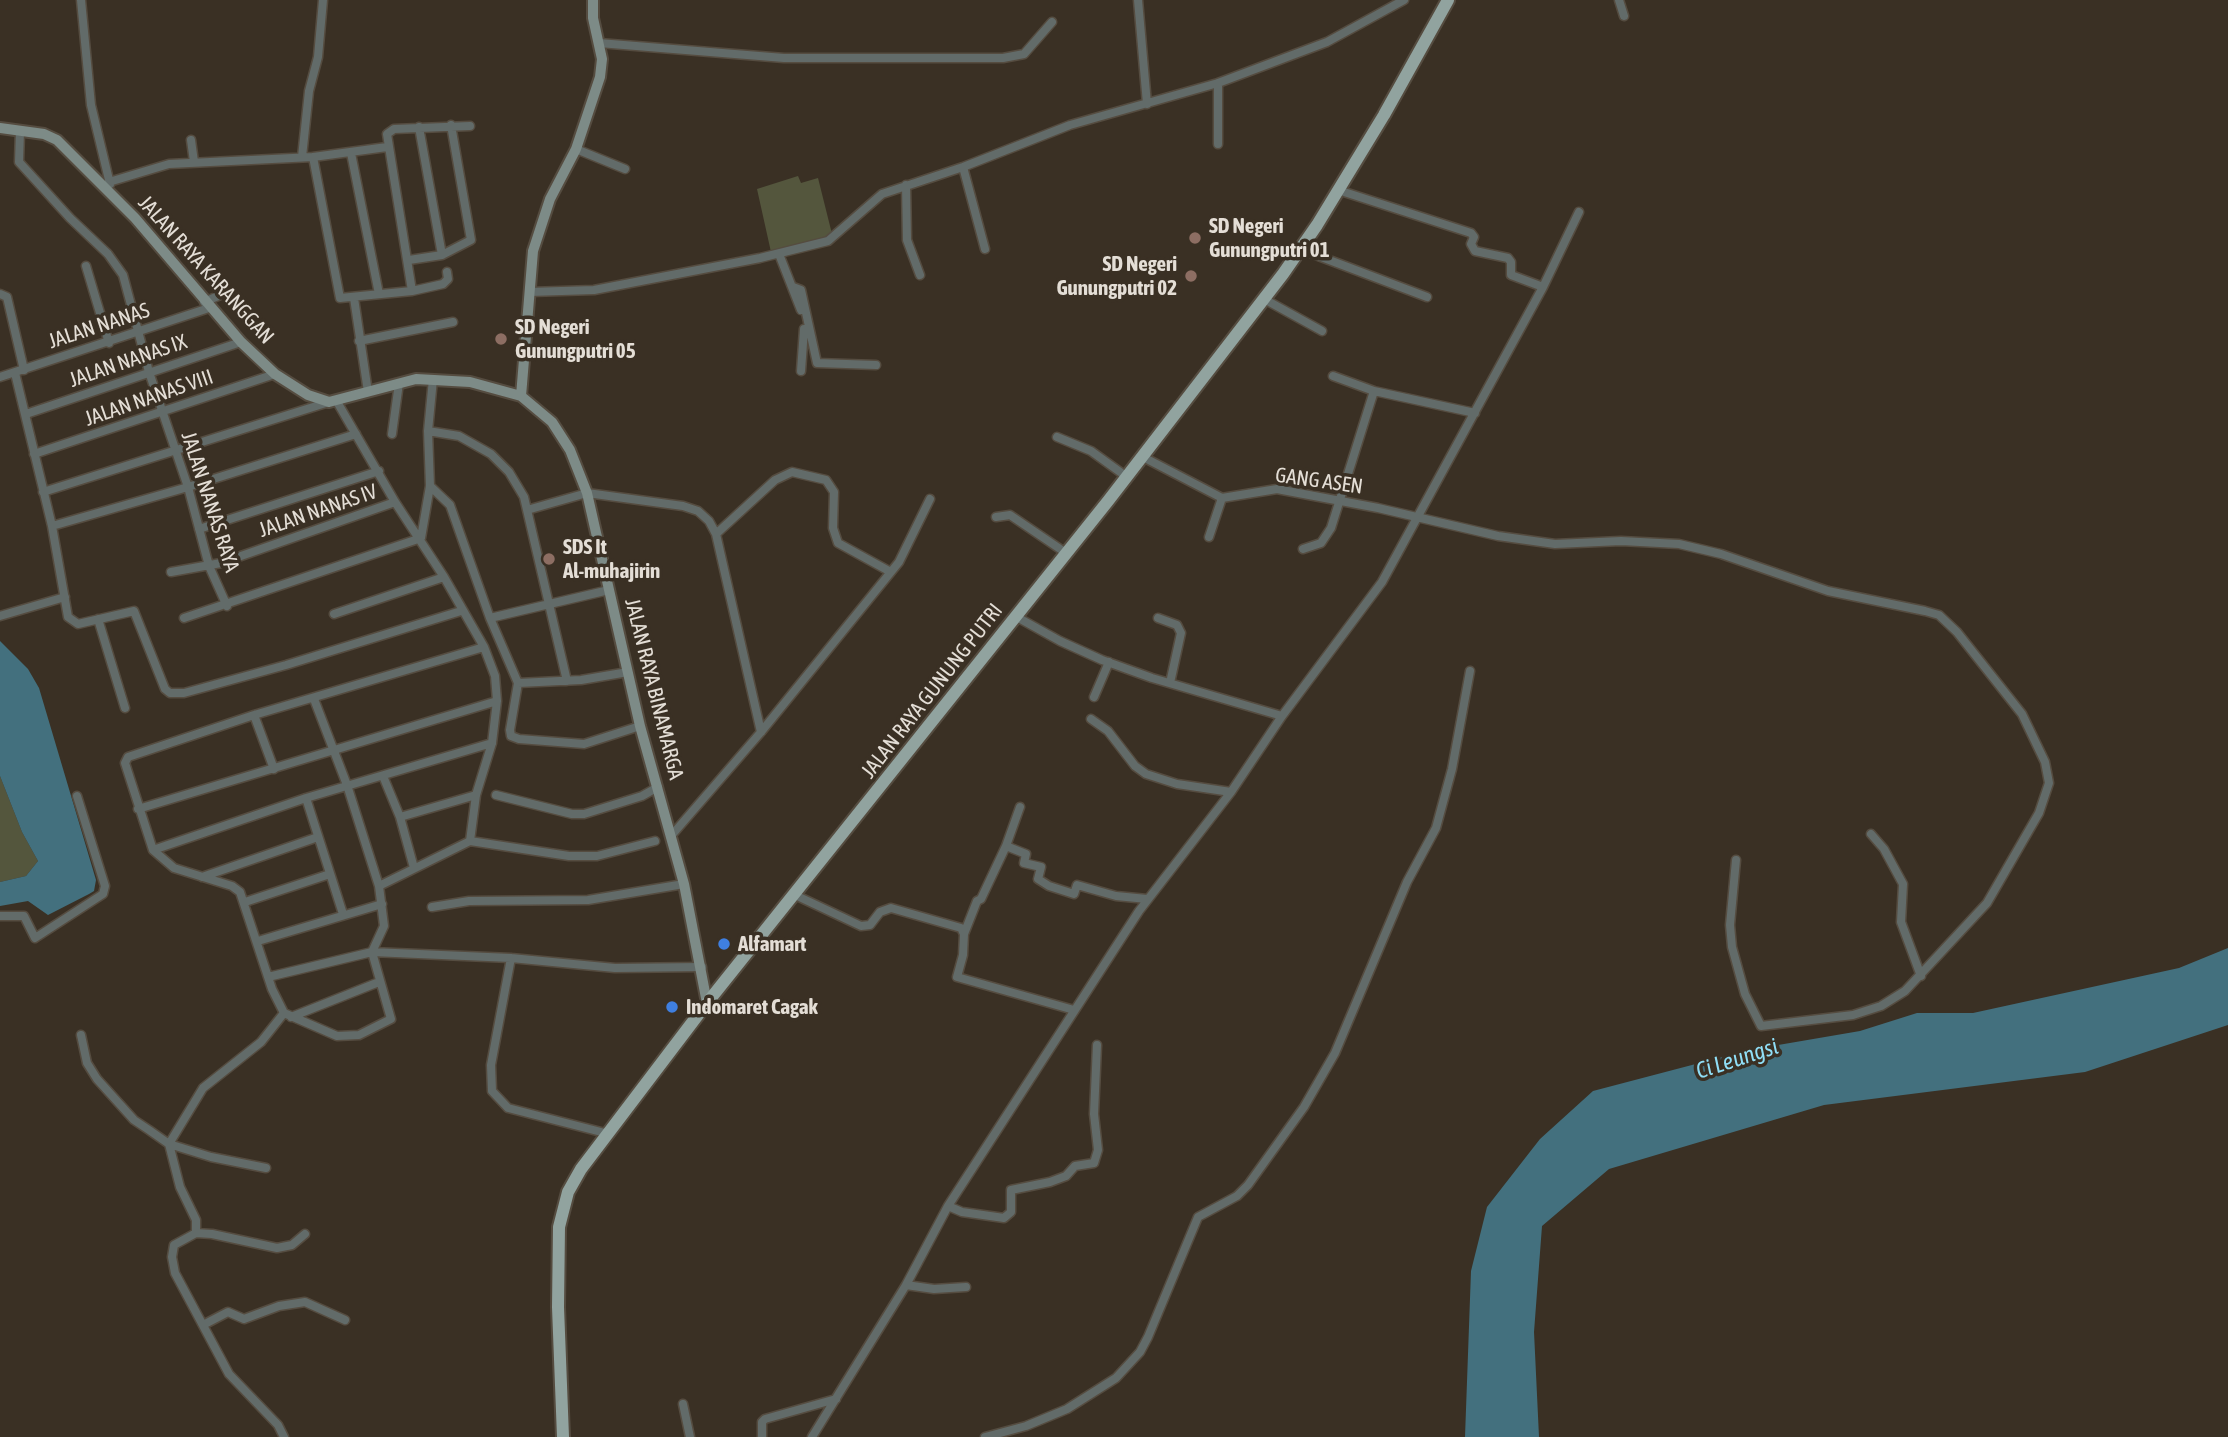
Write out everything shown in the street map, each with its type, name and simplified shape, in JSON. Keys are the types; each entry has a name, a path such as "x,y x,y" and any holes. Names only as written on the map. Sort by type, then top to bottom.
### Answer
{"main road":[{"name":"JALAN RAYA GUNUNG PUTRI","path":"564,1437 558,1307 559,1227 568,1192 581,1169 707,1003 1143,457 1264,299 1338,190 1448,0"}],"street":[{"path":"81,0 91,105 112,194"},
{"path":"302,158 309,91 318,57 323,0"},
{"path":"43,492 175,449 399,383 433,379 482,384 521,396 533,251 540,226 576,149 600,77 593,0"},
{"path":"1138,0 1147,104"},
{"path":"529,292 594,290 779,254 828,241 874,200 906,185 963,167 1070,125 1218,83 1326,42 1404,0"},
{"path":"1619,0 1625,16"},
{"path":"599,43 785,58 1003,58 1024,54 1052,22"},
{"path":"1218,83 1218,144"},
{"path":"409,260 442,255 471,240 452,125"},
{"path":"412,291 409,260 385,138 390,131 419,127 470,126"},
{"path":"419,127 442,255"},
{"name":"JALAN RAYA KARANGGAN","path":"0,128 44,134 57,140 112,194 241,342 275,373 308,395 332,401"},
{"name":"JALAN NANAS RAYA","path":"20,131 19,162 70,218 108,254 123,275 149,372 188,487 209,566 227,606 421,538"},
{"path":"191,140 194,163"},
{"path":"109,181 169,164 313,158 387,147"},
{"path":"576,149 625,169"},
{"path":"351,153 379,294"},
{"path":"313,158 340,298 412,291 443,284 448,279 447,272"},
{"path":"963,167 985,249"},
{"path":"906,185 907,240 920,275"},
{"path":"1338,190 1471,233 1474,237 1471,247 1475,251 1508,258 1511,262 1511,275 1543,287"},
{"path":"812,1437 906,1285 948,1206 1147,900 1231,792 1282,716 1382,582 1415,516 1475,413 1543,287 1579,212"},
{"path":"1300,249 1427,297"},
{"path":"779,254 802,314 805,337 801,371"},
{"path":"86,266 109,343"},
{"path":"793,286 802,290 817,363 876,365"},
{"name":"JALAN NANAS","path":"0,377 138,333 207,305 230,291"},
{"path":"0,294 7,297 26,414 52,526 68,617 78,624 131,610 137,614 165,689 170,693 286,665 461,611"},
{"path":"354,298 368,392"},
{"path":"1264,299 1322,331"},
{"path":"359,341 453,322"},
{"name":"JALAN NANAS IX","path":"26,414 241,342"},
{"name":"JALAN NANAS VIII","path":"34,454 275,373"},
{"path":"1333,376 1374,391 1475,413"},
{"path":"421,538 430,486 428,430 433,379"},
{"path":"392,435 399,383"},
{"path":"1303,549 1323,541 1374,391"},
{"name":"JALAN RAYA BINAMARGA","path":"521,396 539,409 562,437 587,493 640,726 684,884 707,1003"},
{"path":"332,401 356,434 395,502 421,538 484,648 495,676 497,701 492,743 476,795 470,841"},
{"path":"428,430 459,436 491,454 509,472 524,497 567,681"},
{"path":"52,526 356,434"},
{"path":"1057,437 1091,452 1127,477"},
{"path":"1143,457 1222,498 1209,537"},
{"path":"199,529 379,471"},
{"path":"716,534 775,480 792,472 826,480 834,492 833,528 838,543 889,571"},
{"path":"430,486 450,505 490,618 518,683 511,736 519,739 584,744 640,726"},
{"name":"GANG ASEN","path":"1222,498 1277,489 1415,516 1498,536 1555,544 1621,541 1679,544 1721,554 1828,591 1925,611 1949,623 2022,714 2039,746 2049,783 2039,813 2003,880 1971,921 1921,976 1895,999 1853,1015 1761,1026 1745,994 1732,947 1730,925 1736,860"},
{"path":"527,510 587,493 698,511 709,521 716,534 761,732"},
{"path":"671,836 761,732 906,553 930,499"},
{"name":"JALAN NANAS IV","path":"171,572 209,566 395,502"},
{"path":"996,517 1010,515 1066,553"},
{"path":"334,614 444,577"},
{"path":"490,618 609,590"},
{"path":"0,616 65,597"},
{"path":"184,618 227,606"},
{"path":"1015,616 1060,641 1108,662 1282,716"},
{"path":"1158,618 1177,625 1181,633 1170,683"},
{"path":"98,619 125,708"},
{"path":"314,699 347,786 379,886 382,904 384,926 372,952 391,1019 386,1024 346,1038 288,1015 268,977 240,892 232,886 174,868 153,850 125,763 128,757 254,715 484,648"},
{"path":"1094,697 1108,662"},
{"path":"985,1437 1058,1413 1088,1399 1116,1378 1140,1352 1148,1338 1198,1216 1242,1191 1304,1107 1335,1053 1407,882 1436,828 1452,769 1470,671"},
{"path":"518,683 567,681 628,672"},
{"path":"138,809 497,701"},
{"path":"254,715 274,769"},
{"path":"1091,719 1108,731 1135,766 1146,774 1177,784 1231,792"},
{"path":"153,850 347,786 492,743"},
{"path":"383,776 400,817 414,868"},
{"path":"496,795 572,814 584,814 642,796 658,787"},
{"path":"400,817 476,795"},
{"path":"0,916 24,916 34,938 103,894 105,886 77,796"},
{"path":"306,799 343,914"},
{"path":"1020,807 1006,846 981,899 977,901 964,934 957,977 1074,1010"},
{"path":"1871,834 1884,849 1903,884 1901,922 1921,976"},
{"path":"202,877 318,838"},
{"path":"379,886 470,841 569,856 597,856 655,841"},
{"path":"1006,846 1026,854 1024,863 1041,867 1038,879 1049,886 1074,894 1077,885 1083,885 1104,894 1147,900"},
{"path":"245,902 330,874"},
{"path":"432,907 469,901 588,900 684,884"},
{"path":"795,894 861,926 870,925 880,912 891,908 961,928 964,934"},
{"path":"258,941 382,904"},
{"path":"268,977 372,952 511,958 615,968 702,967"},
{"path":"511,958 491,1065 492,1091 508,1108 591,1132 609,1134"},
{"path":"196,1233 196,1220 180,1187 169,1144 204,1087 261,1042 288,1015 379,982"},
{"path":"80,1035 87,1063 105,1090 134,1119 169,1144 211,1157 266,1168"},
{"path":"948,1206 962,1212 1004,1218 1011,1212 1011,1190 1050,1182 1066,1176 1075,1166 1094,1163 1098,1150 1094,1114 1097,1045"},
{"path":"284,1437 278,1425 229,1374 175,1273 172,1257 174,1245 196,1233 277,1248 292,1245 305,1234"},
{"path":"906,1285 934,1289 966,1287"},
{"path":"203,1325 228,1312 244,1320 279,1306 305,1302 345,1320"},
{"path":"762,1437 762,1422 765,1419 836,1399"},
{"path":"683,1404 690,1437"}],"green space":[{"path":"798,176 801,183 818,178 832,234 771,252 757,189"},
{"path":"0,776 22,832 38,861 26,876 0,882"}],"water":[{"path":"0,641 28,669 39,688 96,880 94,891 48,915 28,901 0,906 0,882 26,876 38,861 22,832 0,776"},
{"name":"Ci Leungsi","path":"2228,948 2228,1025 2085,1072 1824,1105 1609,1169 1542,1226 1534,1332 1539,1437 1465,1437 1471,1271 1487,1207 1540,1139 1593,1091 1749,1050 1860,1031 1917,1013 1973,1013 2179,968"}],"place":[{"name":"SD Negeri Gunungputri 01","path":"1195,238"},
{"name":"SD Negeri Gunungputri 02","path":"1191,276"},
{"name":"SD Negeri Gunungputri 05","path":"501,339"},
{"name":"SDS It Al-muhajirin","path":"549,559"},
{"name":"Alfamart","path":"724,944"},
{"name":"Indomaret Cagak","path":"672,1007"}]}
